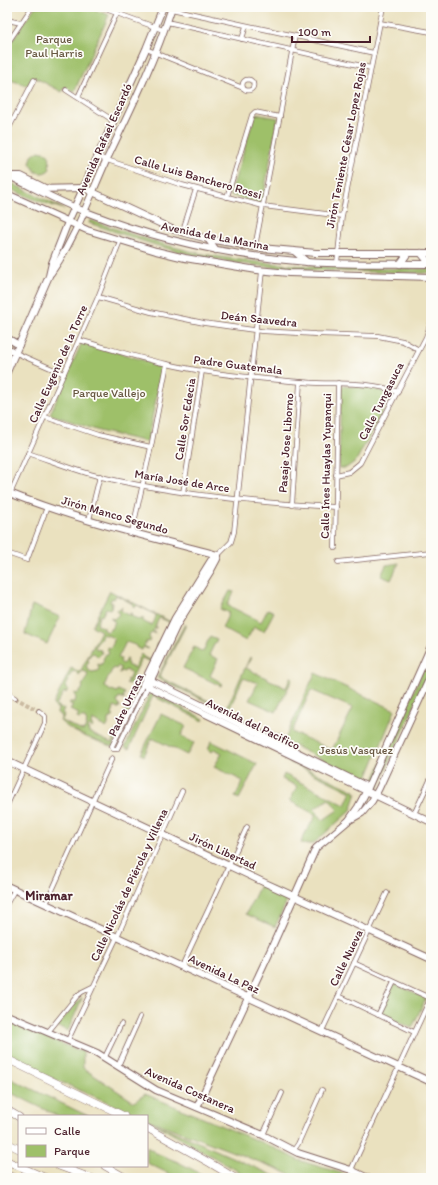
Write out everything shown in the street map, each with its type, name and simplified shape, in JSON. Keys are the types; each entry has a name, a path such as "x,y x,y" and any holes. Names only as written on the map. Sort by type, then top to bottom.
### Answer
{"highway":[{"path":"7,1059 122,1115"},
{"path":"7,1110 18,1116"},
{"path":"148,1129 235,1178"},
{"path":"7,1143 18,1148"},
{"path":"7,1161 18,1166"},
{"path":"21,1167 46,1178"},
{"path":"62,1167 91,1178"},
{"path":"107,1167 126,1178"},
{"path":"7,1175 15,1178"}],"street":[{"path":"7,44 32,7"},
{"path":"100,7 163,30"},
{"path":"78,97 117,13 118,7"},
{"name":"Avenida Rafael Escardó","path":"49,276 52,263 68,222 146,49 163,7"},
{"name":"Jirón Teniente César Lopez Rojas","path":"336,263 342,216 383,7"},
{"path":"171,8 374,54"},
{"name":"Avenida Rafael Escardó","path":"7,372 49,276 57,264 84,212 167,22 171,8"},
{"path":"7,20 21,23"},
{"path":"167,22 371,68"},
{"path":"380,23 431,32"},
{"path":"242,39 246,26"},
{"path":"256,247 295,36"},
{"path":"146,49 242,86"},
{"path":"9,125 34,80"},
{"path":"66,90 114,121"},
{"path":"227,197 253,113 280,117"},
{"name":"Calle Luis Banchero Rossi","path":"98,156 196,189 263,206 342,216"},
{"path":"9,176 21,176 47,188"},
{"name":"Avenida de La Marina","path":"9,176 84,212 179,242 216,250 259,257 307,262 430,264"},
{"name":"Avenida de La Marina","path":"36,189 84,188 182,233 256,247 337,253 431,253"},
{"path":"182,233 196,189"},
{"name":"Avenida de La Marina","path":"7,194 77,226 120,241 185,258 262,271 312,275 431,277"},
{"path":"208,239 216,250"},
{"name":"Calle Eugenio de la Torre","path":"8,493 64,374 98,297 120,241"},
{"path":"294,251 307,262"},
{"path":"400,264 408,253"},
{"path":"421,253 430,264"},
{"name":"Padre Urraca","path":"147,682 118,747 117,749 114,749 112,746 113,744 177,625 208,576 218,555 234,537 262,271"},
{"name":"Deán Saavedra","path":"98,297 151,312 204,323 256,330 378,336 403,342 419,350"},
{"name":"Calle Tungasuca","path":"336,475 349,472 360,463 426,337 431,322"},
{"path":"7,338 19,345"},
{"name":"Padre Guatemala","path":"79,340 167,364 202,371 251,378 300,382 376,385 398,392"},
{"path":"7,348 64,374"},
{"path":"132,532 143,486 167,364"},
{"name":"Calle Sor Edecia","path":"183,493 202,371"},
{"name":"Pasaje Jose Liborno","path":"292,505 300,382"},
{"name":"Calle Ines Huaylas Yupanqui","path":"335,548 338,383"},
{"path":"44,417 67,426 98,435 151,447"},
{"name":"María José de Arce","path":"28,453 100,476 143,486 238,500 336,507"},
{"path":"89,520 100,476"},
{"name":"Jirón Manco Segundo","path":"8,493 89,520 218,555"},
{"path":"7,553 27,560 47,507"},
{"path":"338,562 431,552"},
{"path":"348,821 358,807 367,789 431,646"},
{"path":"197,1107 316,848 348,821 362,813 375,796 431,675"},
{"name":"Avenida del Pacifico","path":"147,682 367,789 375,796 431,822"},
{"path":"7,693 15,698"},
{"path":"7,805 45,723 45,716 39,711"},
{"path":"46,904 112,758"},
{"name":"Jirón Libertad","path":"7,761 229,866 431,959"},
{"path":"414,814 431,778"},
{"name":"Calle Nicolás de Piérola y Villena","path":"68,1040 117,937 182,791"},
{"path":"182,966 247,827"},
{"name":"Avenida La Paz","path":"7,886 431,1082"},
{"path":"7,904 14,889"},
{"name":"Calle Nueva","path":"322,1031 387,893"},
{"path":"351,1170 431,997 394,982 354,963"},
{"path":"378,1015 394,982"},
{"path":"48,1032 77,996 93,987"},
{"path":"339,996 414,1032"},
{"name":"Avenida Costanera","path":"7,1015 105,1057 152,1088 263,1135 293,1151 351,1170 368,1178"},
{"path":"118,1066 140,1017"},
{"path":"105,1057 121,1024"},
{"path":"293,1151 298,1144 322,1090"},
{"path":"263,1135 282,1093"}],"green space":[{"name":"Parque Paul Harris","path":"35,7 84,7 109,15 74,92 65,87 62,92 34,77 29,86 7,79 7,48"},
{"path":"255,114 278,118 262,204 230,195"},
{"path":"39,151 47,153 50,158 50,169 44,173 36,172 30,163 32,156"},
{"path":"7,181 64,209 35,200 14,191 7,187"},
{"path":"90,220 171,246 227,258 256,262 314,266 431,269 431,272 310,270 225,261 183,253 156,245 89,223"},
{"name":"Parque Vallejo","path":"82,342 163,366 147,442 99,431 50,414"},
{"path":"341,386 367,387 392,394 356,461 346,468 339,468"},
{"path":"399,563 391,580 381,576 386,565"},
{"path":"110,591 173,623 153,663 142,658 130,682 142,689 113,744 114,747 86,737 66,726 60,721 62,716 57,713 58,709 53,705 71,668 80,672 101,631 92,626","holes":["116,595 133,604 134,608 137,605 156,615 155,620 152,625 148,624 143,621 143,618 140,620 131,616 131,612 130,615 124,613 121,610 122,607 120,610 117,610 119,614 114,619 110,618 115,622 111,629 108,632 104,630 104,627 97,625 97,622 100,615 102,616 106,608 111,608 112,603 110,602 112,598 114,599","159,618 170,623 159,644 157,643 156,646 158,647 151,660 145,658 141,654 134,668 127,665 127,659 123,664 120,662 121,659 118,658 126,642 135,645 137,648 142,650 143,647 148,649 144,645 147,641 149,642 149,636 152,632 156,634 153,631 157,627 155,627","103,634 114,639 110,648 107,647 107,650 109,651 103,659 104,660 101,665 98,664 98,671 92,672 86,667 89,661 87,660 91,654 94,653 98,657 102,652 100,652 101,650 96,649 95,646","118,666 121,668 119,673 121,671 124,672 125,670 131,672 129,679 126,680 128,681 126,683 138,689 128,710 125,712 127,713 118,731 115,731 114,739 111,743 88,732 89,730 87,729 89,726 92,728 92,720 106,728 108,725 108,719 114,716 112,715 114,707 118,709 120,706 117,702 119,697 125,699 123,697 125,693 118,690 117,692 111,691 104,686 113,668 116,669","75,671 79,675 83,671 88,673 81,691 77,694 75,693 74,695 76,697 75,702 69,703 73,706 70,710 79,714 77,718 85,718 87,722 87,725 82,731 62,721 64,715 62,712 64,709 58,708 56,705 64,692 66,693 68,689 65,688 69,680 68,679 72,672"]},
{"path":"230,591 234,592 227,605 261,622 268,609 274,612 264,631 254,627 246,641 222,628 229,613 220,609"},
{"path":"32,605 60,617 47,644 25,634"},
{"path":"185,624 186,625 159,677 213,703 212,704 157,678"},
{"path":"210,636 217,639 209,655 218,659 210,676 222,683 221,686 183,668 194,647 203,652"},
{"path":"431,653 431,669 377,789 372,789 372,784"},
{"path":"250,657 251,658 246,668 286,688 291,677 293,678 276,712 249,700 258,683 243,678 228,712 285,739 225,712"},
{"name":"Jesús Vasquez","path":"315,673 395,710 367,778 364,780 284,741","holes":["311,690 353,708 332,750 292,732"]},
{"path":"151,692 204,719 203,721 153,696 129,749 125,747"},
{"path":"161,714 186,726 181,736 194,743 187,755 152,738 144,756 141,754"},
{"path":"211,741 257,764 239,799 235,797 243,781 214,767 222,753 214,749 212,752 208,750"},
{"path":"290,761 355,791 355,794 357,793 351,810 313,844 307,845 301,843 316,815 290,801 297,786 282,779 284,774 345,805 351,792 289,762","holes":["329,799 338,810 323,820 314,809"]},
{"path":"261,883 289,896 275,927 246,914"},
{"path":"393,983 426,998 412,1028 379,1013"},
{"path":"81,998 68,1031 57,1026"},
{"path":"7,1022 83,1052 83,1068 134,1102 145,1094 270,1146 298,1160 357,1178 296,1178 278,1169 148,1119 148,1115 138,1115 40,1073 7,1057"},
{"path":"7,1077 86,1115 56,1115 7,1091"},
{"path":"148,1120 279,1178 250,1178"},
{"path":"148,1148 156,1153 178,1162 209,1178 178,1178 148,1163"}],"tunnel":[{"path":"15,698 39,711"}],"district":[{"name":"Miramar","path":"49,895"}]}
